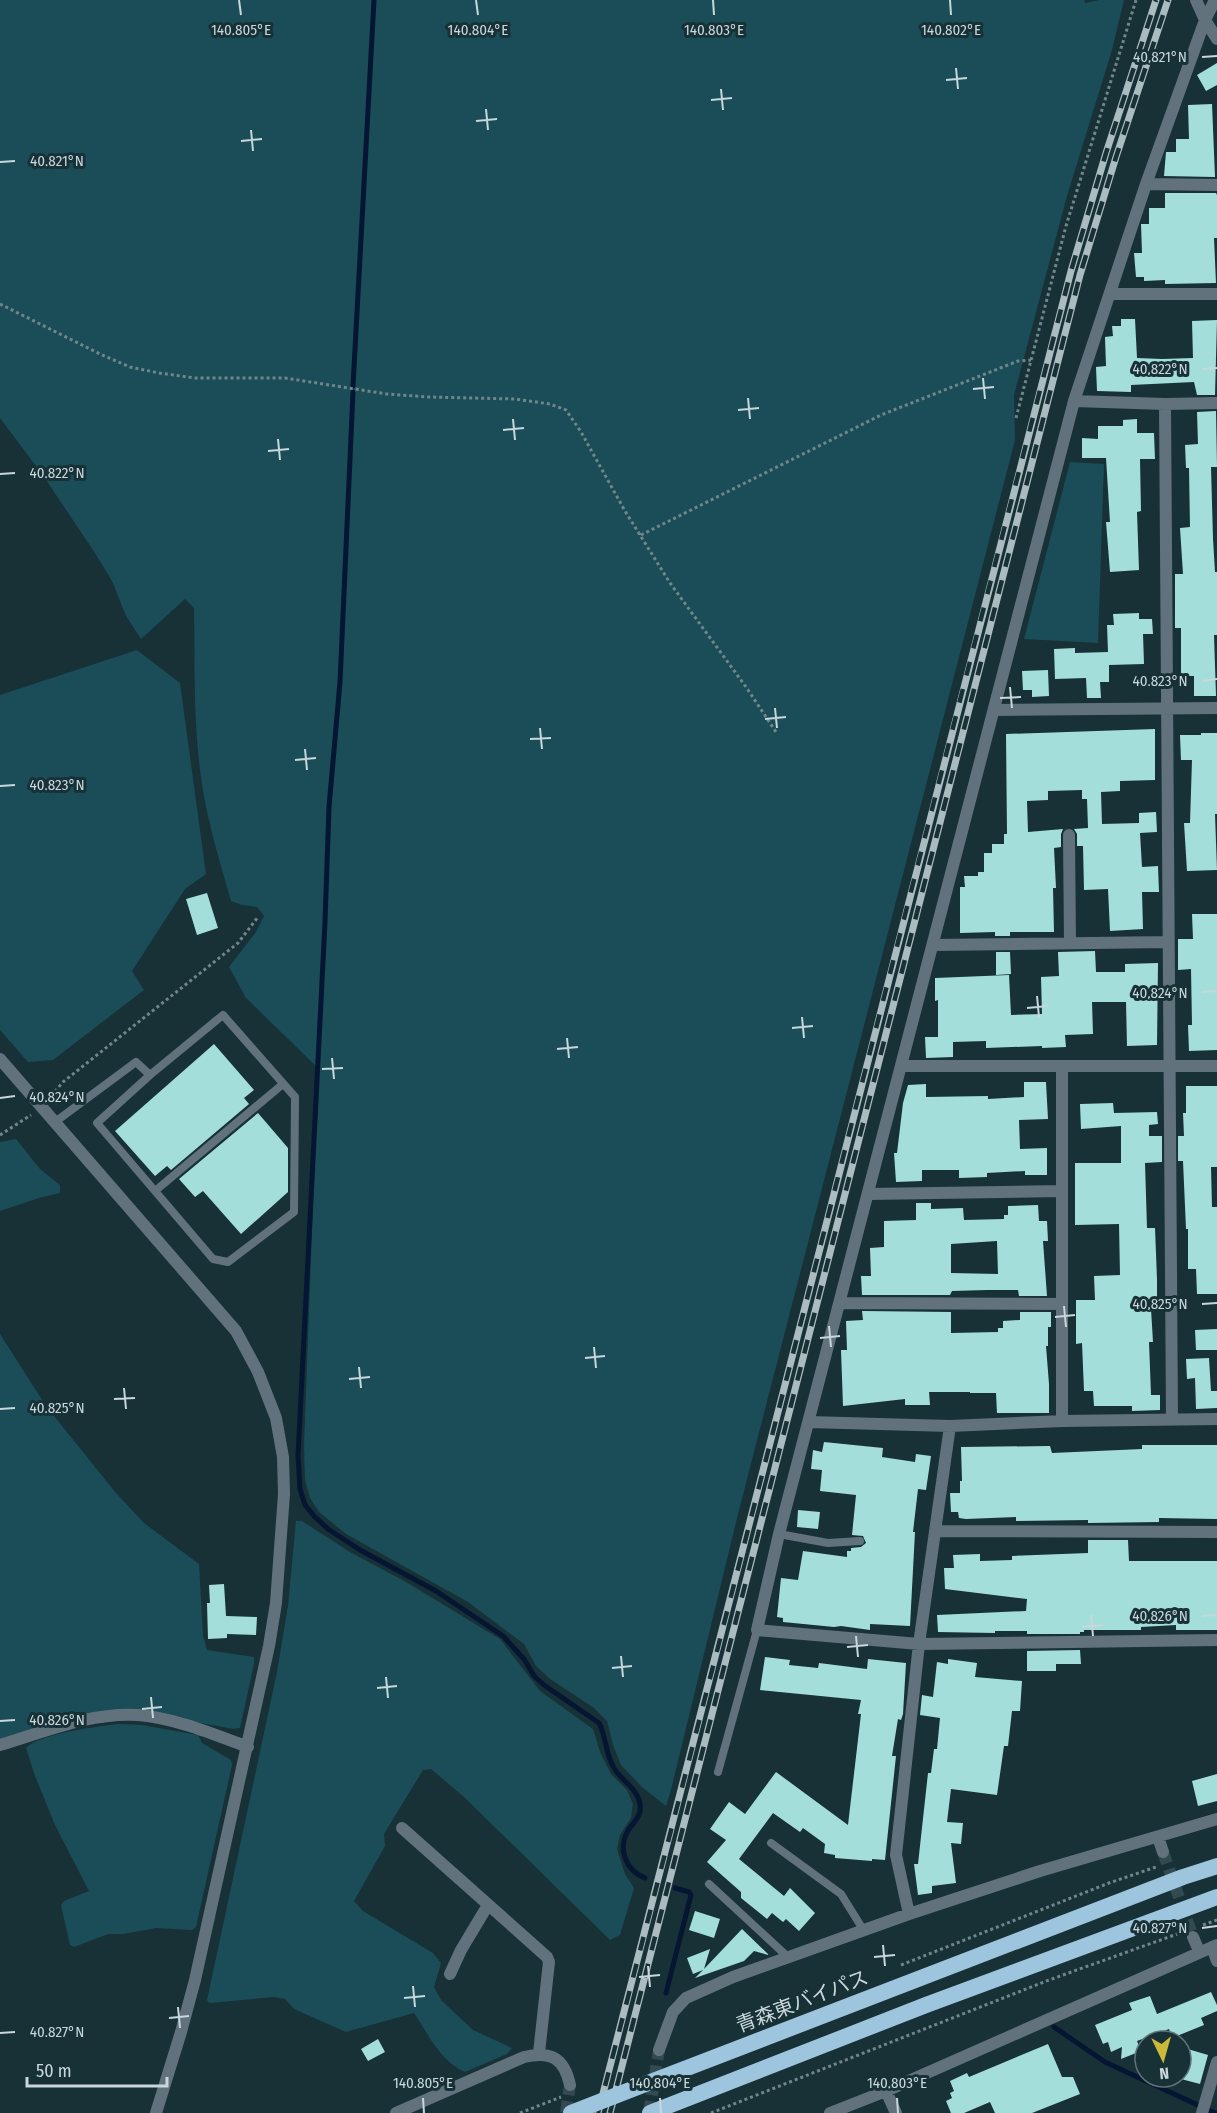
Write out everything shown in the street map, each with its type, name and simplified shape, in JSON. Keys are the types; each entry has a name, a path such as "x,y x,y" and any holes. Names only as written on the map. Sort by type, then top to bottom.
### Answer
{"highway":[{"name":"青森東バイパス","path":"571,2113 1217,1866"},
{"path":"650,2113 926,2005 1217,1897"}],"street":[{"path":"1196,0 1217,39"},
{"path":"1215,0 1205,20 1146,184 1074,401 779,1534 757,1630 920,1644 1217,1640"},
{"path":"1146,184 1217,185"},
{"path":"1110,294 1217,294"},
{"path":"1074,401 1217,403"},
{"path":"1165,404 1172,1419"},
{"path":"994,710 1217,708"},
{"path":"1069,835 1070,943"},
{"path":"933,945 1168,942"},
{"path":"0,1059 236,1331 258,1372 276,1418 282,1447 285,1476 277,1591 270,1646 192,1991 156,2113"},
{"path":"902,1066 1217,1066"},
{"path":"1062,1067 1062,1421"},
{"path":"868,1194 1062,1191"},
{"path":"839,1303 1062,1304"},
{"path":"808,1422 950,1426 1062,1421 1217,1419"},
{"path":"909,1914 896,1855 920,1644 950,1426"},
{"path":"936,1531 1217,1532"},
{"path":"0,1745 87,1720 131,1715 184,1725 248,1747"},
{"path":"659,2050 673,2012 686,1998 733,1977 909,1914 1040,1871 1217,1819"},
{"path":"402,1828 547,1957 549,1962 539,2053"},
{"path":"1158,1838 1163,1852"},
{"path":"450,1974 461,1950 488,1905"},
{"path":"1190,1932 1199,1952"},
{"path":"830,2113 886,2091 1214,1946 1217,1961"},
{"path":"396,2113 524,2057 539,2053 552,2056 558,2061 570,2085"},
{"path":"1203,2113 1217,2061"},
{"path":"886,2091 896,2113"}],"lane":[{"path":"223,1015 283,1084 295,1097 294,1212 228,1262 213,1259 98,1123 223,1015"},
{"path":"55,1122 136,1062 150,1076"},
{"path":"155,1191 283,1084"},
{"path":"779,1534 828,1543 860,1542"},
{"path":"718,1772 757,1630"},
{"path":"771,1843 841,1894 864,1931"},
{"path":"709,1884 789,1958"}],"path":[{"path":"1016,418 1065,226 1136,0"},
{"path":"0,304 100,354 130,367 159,373 195,378 285,378 387,394 515,399 550,404 566,410 670,583 776,732"},
{"path":"641,535 881,415 1018,361 1031,360"},
{"path":"0,1135 42,1107 63,1082 238,943 258,917"},
{"path":"711,2113 1038,1984 1190,1932 1217,1920"},
{"path":"520,2113 563,2096"}],"shaded area":[{"path":"0,0 1084,0 1085,3 1099,0 1124,0 1112,50 1067,196 1014,395 1015,440 738,1514 666,1806 642,1787 621,1765 607,1721 594,1708 550,1679 536,1666 524,1644 468,1602 346,1534 319,1512 310,1498 305,1480 304,1446 318,1068 246,998 229,967 256,932 264,916 257,907 231,901 208,814 197,740 194,608 185,599 141,639 126,616 112,581 93,550 42,474 0,418"},
{"path":"1070,462 1104,464 1098,643 1024,639"},
{"path":"137,650 180,683 206,874 185,889 132,971 144,990 53,1060 28,1062 0,1030 0,695"},
{"path":"16,1139 40,1169 60,1185 60,1193 0,1211 0,1142"},
{"path":"0,1334 46,1406 116,1493 144,1523 199,1564 203,1635 207,1650 254,1657 240,1728 234,1729 178,1719 157,1712 0,1740"},
{"path":"296,1521 302,1521 350,1552 406,1582 500,1639 540,1691 593,1729 600,1752 611,1774 627,1790 633,1804 631,1818 620,1835 617,1849 625,1874 634,1888 620,1935 610,1940 464,1797 431,1769 423,1770 384,1834 385,1846 354,1901 363,1911 433,1953 441,1963 434,1987 441,2000 473,2030 512,2048 507,2054 465,2072 449,2062 442,2054 414,2013 346,2032 294,2009 285,1999 274,1997 209,2003 207,2000 277,1672 288,1606"},
{"path":"118,1724 142,1725 198,1735 202,1743 231,1760 232,1765 196,1927 192,1930 156,1928 123,1934 108,1934 74,1947 70,1945 61,1905 64,1901 89,1891 55,1825 26,1748 55,1735"}],"building":[{"path":"1217,63 1217,85 1206,91 1197,75"},
{"path":"1212,104 1215,177 1164,176 1166,152 1176,152 1176,139 1189,139 1188,105"},
{"path":"1165,193 1216,193 1217,238 1214,238 1216,283 1165,284 1165,280 1144,281 1144,277 1136,277 1134,253 1142,253 1141,224 1149,224 1149,208 1165,208"},
{"path":"1121,319 1135,319 1137,358 1162,359 1193,358 1192,321 1217,320 1215,395 1197,395 1194,382 1131,385 1131,392 1097,391 1096,367 1106,366 1105,337 1113,336 1112,326 1121,326"},
{"path":"1216,411 1217,467 1211,467 1213,539 1215,572 1217,572 1217,635 1214,635 1216,696 1194,696 1194,676 1181,676 1181,628 1175,628 1175,574 1183,574 1180,528 1190,527 1189,468 1186,468 1185,445 1198,444 1197,412"},
{"path":"1137,419 1137,433 1154,433 1155,459 1140,459 1141,511 1137,512 1139,570 1110,572 1106,522 1110,522 1106,458 1082,458 1082,438 1098,439 1098,426 1123,426 1123,420"},
{"path":"1139,613 1139,619 1152,619 1153,634 1143,634 1144,664 1109,665 1109,682 1100,682 1101,698 1087,698 1086,678 1055,679 1054,649 1075,648 1075,653 1108,652 1107,625 1114,625 1113,614"},
{"path":"1048,670 1049,696 1032,697 1032,690 1023,690 1022,671"},
{"path":"1155,729 1155,780 1120,781 1120,791 1101,792 1102,824 1139,823 1139,813 1156,812 1157,832 1140,833 1142,867 1158,866 1159,892 1142,892 1143,929 1110,931 1108,889 1084,890 1083,846 1077,846 1077,834 1074,829 1088,828 1087,799 1082,799 1082,790 1048,791 1048,800 1027,801 1028,832 1063,829 1061,847 1054,848 1056,888 1053,888 1054,932 1010,932 1010,936 995,936 995,932 960,933 960,887 965,887 964,876 978,876 978,872 984,872 984,853 992,853 992,844 1004,844 1004,834 1007,834 1006,734"},
{"path":"1201,733 1217,733 1217,814 1215,814 1217,870 1187,871 1184,823 1190,823 1192,760 1181,760 1180,735 1201,735"},
{"path":"207,893 218,928 197,935 186,899"},
{"path":"1192,914 1217,914 1217,1050 1189,1051 1188,1025 1192,1025 1191,969 1178,970 1178,939 1193,939"},
{"path":"1095,951 1096,972 1125,972 1125,964 1158,963 1157,1045 1127,1046 1126,1002 1092,1002 1093,1034 1065,1035 1066,1047 986,1048 986,1041 953,1042 953,1057 926,1058 925,1037 938,1037 938,1000 935,1001 935,978 1009,975 1011,1015 1042,1014 1041,977 1059,976 1058,952"},
{"path":"996,952 1010,952 1011,974 996,975"},
{"path":"214,1044 254,1090 244,1098 249,1104 171,1170 167,1166 155,1176 115,1131"},
{"path":"1024,1082 1046,1082 1048,1119 1019,1120 1020,1149 1047,1148 1047,1175 1025,1175 1025,1171 987,1173 987,1177 959,1178 959,1170 922,1170 922,1181 896,1182 894,1153 897,1153 903,1103 908,1085 926,1084 926,1097 988,1096 988,1099 1024,1097"},
{"path":"1186,1086 1217,1086 1217,1167 1211,1167 1212,1207 1217,1207 1217,1294 1197,1294 1196,1269 1188,1269 1188,1229 1186,1229 1183,1161 1178,1161 1178,1136 1184,1136 1183,1113 1186,1113"},
{"path":"1113,1103 1114,1113 1157,1112 1158,1124 1149,1125 1149,1136 1162,1136 1162,1162 1145,1163 1147,1228 1155,1228 1157,1279 1157,1309 1151,1309 1153,1342 1149,1342 1151,1395 1160,1395 1160,1410 1132,1411 1132,1406 1094,1406 1093,1391 1084,1391 1082,1343 1076,1344 1076,1300 1095,1300 1094,1276 1120,1275 1119,1224 1075,1225 1075,1163 1121,1163 1121,1126 1081,1129 1080,1104"},
{"path":"258,1113 288,1148 288,1192 241,1234 203,1191 195,1197 179,1179"},
{"path":"916,1203 931,1203 931,1209 963,1208 964,1220 1004,1219 1004,1215 1008,1215 1008,1206 1038,1205 1039,1221 1047,1221 1048,1241 1043,1241 1047,1296 1019,1296 1018,1290 952,1291 950,1295 862,1295 861,1276 871,1276 870,1248 884,1247 884,1221 916,1220","holes":["997,1241 998,1274 951,1273 951,1244"]},
{"path":"862,1311 951,1312 951,1333 998,1332 998,1328 1003,1328 1003,1321 1020,1320 1020,1312 1051,1312 1051,1327 1048,1327 1048,1346 1046,1346 1049,1413 997,1413 996,1393 970,1392 929,1392 930,1405 905,1405 905,1399 843,1406 841,1350 847,1350 846,1321 863,1320"},
{"path":"1217,1329 1217,1350 1196,1350 1195,1330"},
{"path":"1209,1358 1211,1391 1217,1391 1217,1408 1196,1409 1195,1378 1187,1379 1186,1359"},
{"path":"824,1442 883,1448 882,1457 915,1462 916,1454 931,1456 926,1490 918,1489 913,1532 915,1532 910,1626 870,1624 870,1630 783,1622 783,1618 777,1617 781,1578 798,1580 803,1551 847,1557 847,1551 851,1551 851,1548 861,1547 866,1543 863,1536 852,1535 856,1495 820,1491 822,1470 811,1469 813,1450 822,1452"},
{"path":"1142,1445 1217,1445 1217,1519 1159,1518 1159,1522 1088,1523 1088,1520 1016,1521 1016,1517 966,1519 959,1518 958,1512 951,1512 950,1493 960,1493 960,1481 962,1481 961,1447 1050,1446 1052,1453 1142,1449"},
{"path":"798,1510 820,1512 818,1529 797,1527"},
{"path":"1088,1540 1128,1540 1129,1561 1217,1561 1217,1630 1176,1630 1176,1625 1141,1627 1141,1630 1084,1630 1080,1634 1027,1634 1027,1631 938,1632 937,1615 1026,1611 1027,1599 945,1589 944,1568 954,1568 953,1555 980,1554 980,1561 1012,1560 1012,1556 1088,1553"},
{"path":"224,1584 226,1616 257,1617 256,1635 227,1634 227,1638 208,1639 209,1585"},
{"path":"1080,1650 1081,1664 1056,1664 1056,1671 1027,1671 1027,1651"},
{"path":"765,1657 790,1660 789,1665 818,1668 819,1663 867,1669 868,1659 906,1663 903,1714 901,1720 898,1719 892,1756 896,1756 885,1860 835,1858 835,1855 824,1853 825,1844 803,1828 800,1832 773,1813 739,1859 784,1896 790,1888 815,1913 799,1931 786,1919 783,1922 772,1913 767,1919 741,1898 741,1892 707,1862 726,1840 710,1829 729,1802 745,1814 776,1772 848,1825 861,1700 760,1690"},
{"path":"948,1659 977,1663 975,1677 1022,1681 1020,1711 1012,1711 1008,1746 1004,1746 997,1795 951,1789 947,1822 963,1823 961,1844 951,1843 956,1883 932,1886 932,1893 918,1895 914,1864 918,1864 928,1773 931,1773 934,1749 937,1749 940,1718 920,1715 922,1695 933,1697 937,1662 948,1664"},
{"path":"1217,1774 1217,1801 1198,1806 1192,1781"},
{"path":"695,1911 720,1919 714,1938 689,1930"},
{"path":"742,1929 769,1955 754,1951 744,1961 695,1978 703,1970 693,1974 687,1958 710,1949 704,1969"},
{"path":"1211,1992 1217,2005 1217,2011 1201,2018 1204,2025 1193,2029 1133,2029 1133,2054 1121,2059 1122,2047 1111,2052 1108,2042 1103,2044 1095,2025 1132,2010 1129,2003 1150,1996 1157,2014"},
{"path":"378,2039 385,2052 368,2061 361,2049"},
{"path":"1048,2044 1062,2077 1073,2077 1080,2094 1032,2113 995,2113 990,2102 964,2113 951,2113 946,2101 952,2098 950,2093 954,2091 950,2081 967,2073 969,2077"},
{"path":"1193,2051 1208,2055 1200,2084 1193,2082"}],"waterway":[{"path":"353,386 374,0"},
{"path":"353,392 340,682 329,807 298,1455 300,1489 305,1505 328,1529 360,1550 436,1591 503,1636 524,1659 534,1676 599,1723 612,1765 639,1799 638,1818 625,1836 624,1851 632,1870 645,1878"},
{"path":"666,1993 691,1895 689,1892 675,1888"},
{"path":"1054,2027 1105,2062 1215,2113"}],"tunnel":[{"path":"1163,1852 1193,1937"},
{"path":"649,2113 659,2050"},
{"path":"566,2113 570,2085"}],"railway":[{"path":"598,2113 1071,271 1106,153 1156,0"},
{"path":"610,2113 1080,275 1168,0"}]}
